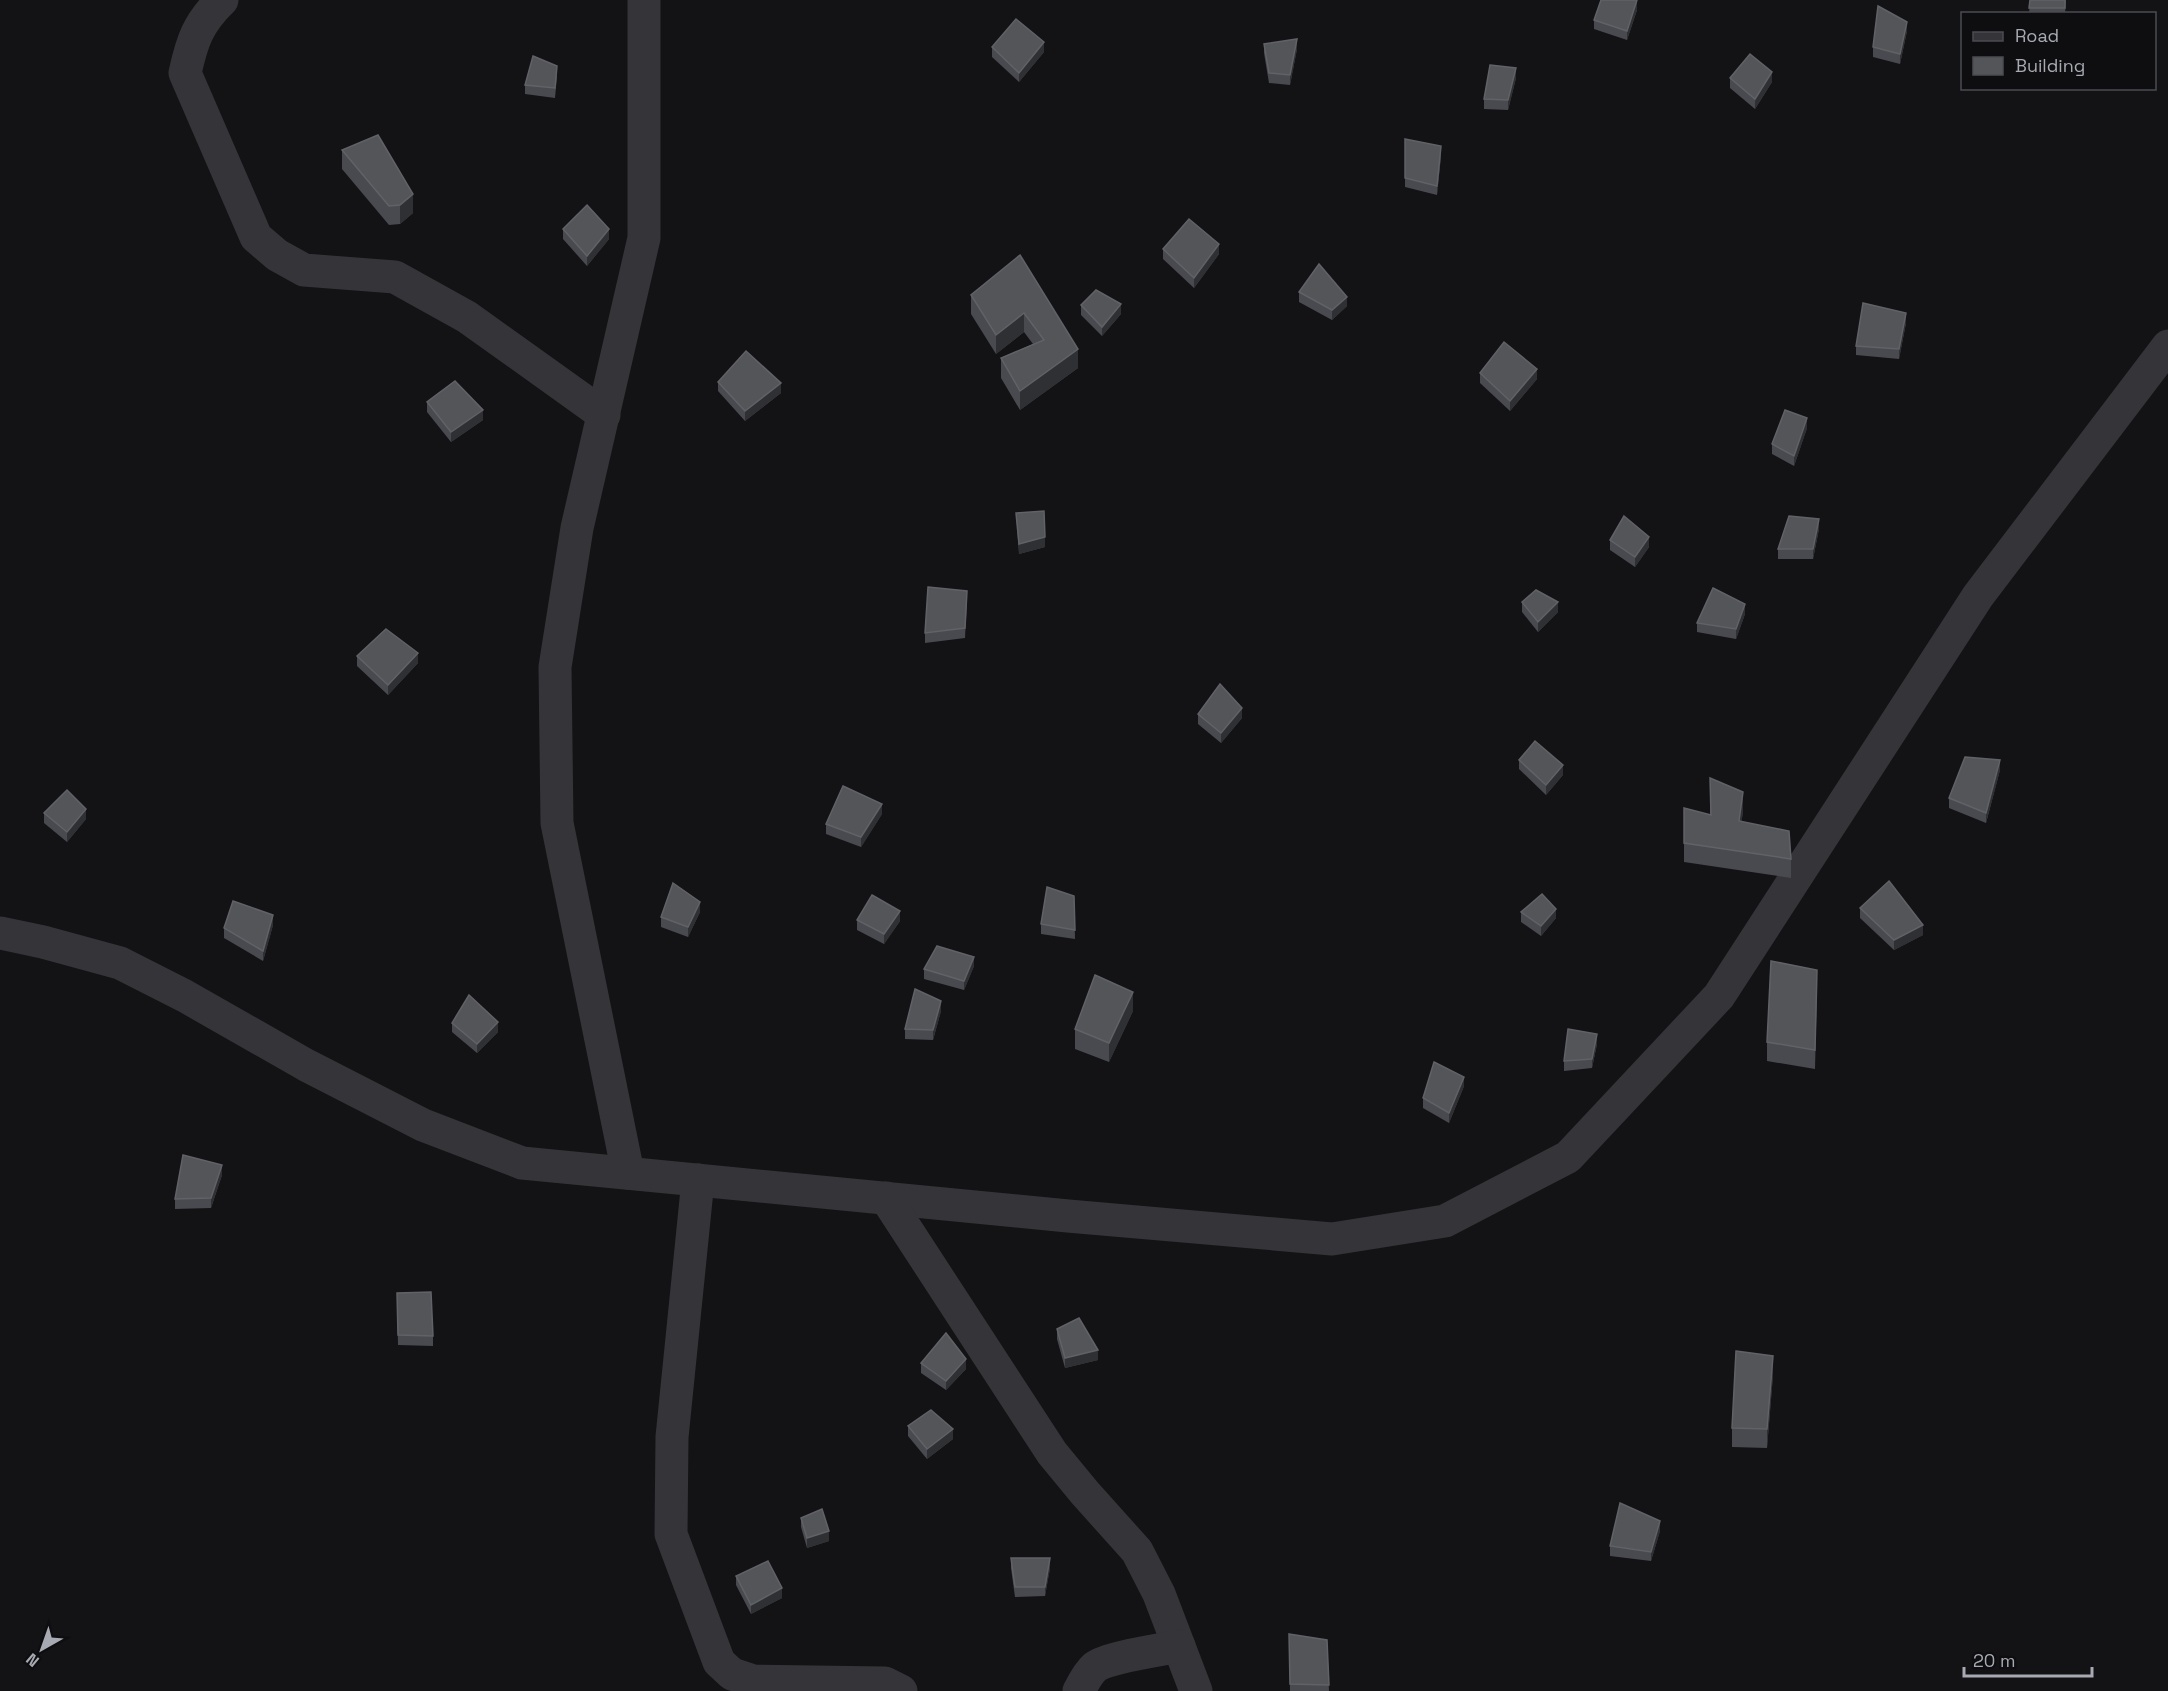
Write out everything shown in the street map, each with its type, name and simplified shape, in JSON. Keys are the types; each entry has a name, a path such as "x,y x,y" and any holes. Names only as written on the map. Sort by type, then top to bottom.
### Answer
{"street":[{"path":"222,0 209,13 191,44 185,72 256,237 277,255 304,270 395,277 467,317 604,415"},
{"path":"628,1173 557,823 555,667 578,528 644,238 644,0"},
{"path":"0,933 120,963 185,996 306,1065 423,1125 522,1163 1332,1239 1445,1221 1568,1157 1719,996 1978,596 2168,345"},
{"path":"698,1180 672,1437 671,1534 719,1662 732,1674 753,1680 885,1683 901,1691"},
{"path":"886,1198 1052,1453 1137,1551 1159,1594 1196,1691"},
{"path":"1079,1691 1095,1666 1179,1646"}],"building":[{"path":"1601,0 1637,0 1627,31 1594,20"},
{"path":"2030,0 2065,0 2065,8 2029,8"},
{"path":"1878,6 1907,22 1900,54 1873,47"},
{"path":"1016,19 1044,42 1019,73 992,47"},
{"path":"1297,39 1290,75 1269,73 1264,44"},
{"path":"1750,54 1772,72 1755,99 1730,78"},
{"path":"533,56 557,66 555,88 525,85"},
{"path":"1490,65 1516,68 1508,100 1484,99"},
{"path":"378,135 413,194 400,205 389,206 342,150"},
{"path":"1405,139 1441,146 1437,186 1405,178"},
{"path":"587,205 609,229 587,256 563,229"},
{"path":"1189,219 1219,244 1194,278 1163,249"},
{"path":"1020,255 1078,349 1020,391 1001,358 1044,340 1024,313 996,335 971,295"},
{"path":"1319,264 1347,297 1332,310 1299,292"},
{"path":"1096,290 1121,304 1102,327 1081,305"},
{"path":"1863,303 1906,313 1899,349 1856,346"},
{"path":"1504,342 1537,369 1510,401 1480,373"},
{"path":"746,351 781,383 745,411 718,382"},
{"path":"455,381 483,410 451,432 427,402"},
{"path":"1785,410 1807,418 1794,456 1772,444"},
{"path":"1044,511 1045,537 1019,544 1016,513"},
{"path":"1624,516 1649,537 1635,557 1610,540"},
{"path":"1789,516 1819,519 1813,549 1778,549"},
{"path":"928,587 967,591 965,628 925,633"},
{"path":"1713,588 1745,604 1736,629 1697,623"},
{"path":"1536,590 1558,602 1538,622 1522,602"},
{"path":"386,629 418,653 388,685 357,656"},
{"path":"1220,684 1242,708 1221,733 1198,714"},
{"path":"1535,741 1563,765 1546,785 1519,760"},
{"path":"1965,757 2000,760 1986,813 1949,798"},
{"path":"1710,778 1743,792 1739,821 1789,831 1791,859 1684,843 1684,808 1711,815"},
{"path":"843,786 882,804 861,837 826,824"},
{"path":"67,790 86,809 67,832 44,813"},
{"path":"1889,881 1923,925 1894,940 1860,908"},
{"path":"673,883 700,902 688,927 661,917"},
{"path":"1047,887 1074,896 1075,930 1041,924"},
{"path":"1542,894 1556,909 1541,926 1521,912"},
{"path":"872,895 900,911 884,934 857,920"},
{"path":"233,901 273,915 263,951 224,928"},
{"path":"937,946 974,957 964,981 924,969"},
{"path":"1771,961 1817,970 1815,1050 1767,1042"},
{"path":"1095,975 1133,992 1109,1043 1075,1029"},
{"path":"915,989 941,1001 933,1030 905,1029"},
{"path":"469,995 498,1022 477,1044 452,1023"},
{"path":"1568,1029 1597,1034 1592,1059 1564,1061"},
{"path":"1434,1062 1464,1077 1449,1113 1423,1098"},
{"path":"183,1155 222,1165 211,1198 175,1199"},
{"path":"431,1292 433,1336 398,1335 397,1293"},
{"path":"1079,1318 1098,1350 1065,1358 1057,1329"},
{"path":"946,1333 966,1359 946,1381 921,1363"},
{"path":"1736,1351 1773,1356 1767,1429 1732,1428"},
{"path":"931,1410 953,1429 927,1449 908,1426"},
{"path":"1620,1503 1660,1521 1651,1552 1610,1546"},
{"path":"822,1509 829,1531 807,1538 801,1518"},
{"path":"1011,1558 1050,1558 1045,1587 1015,1587"},
{"path":"768,1561 782,1588 751,1605 736,1576"},
{"path":"1289,1634 1327,1640 1329,1685 1290,1684"}]}
